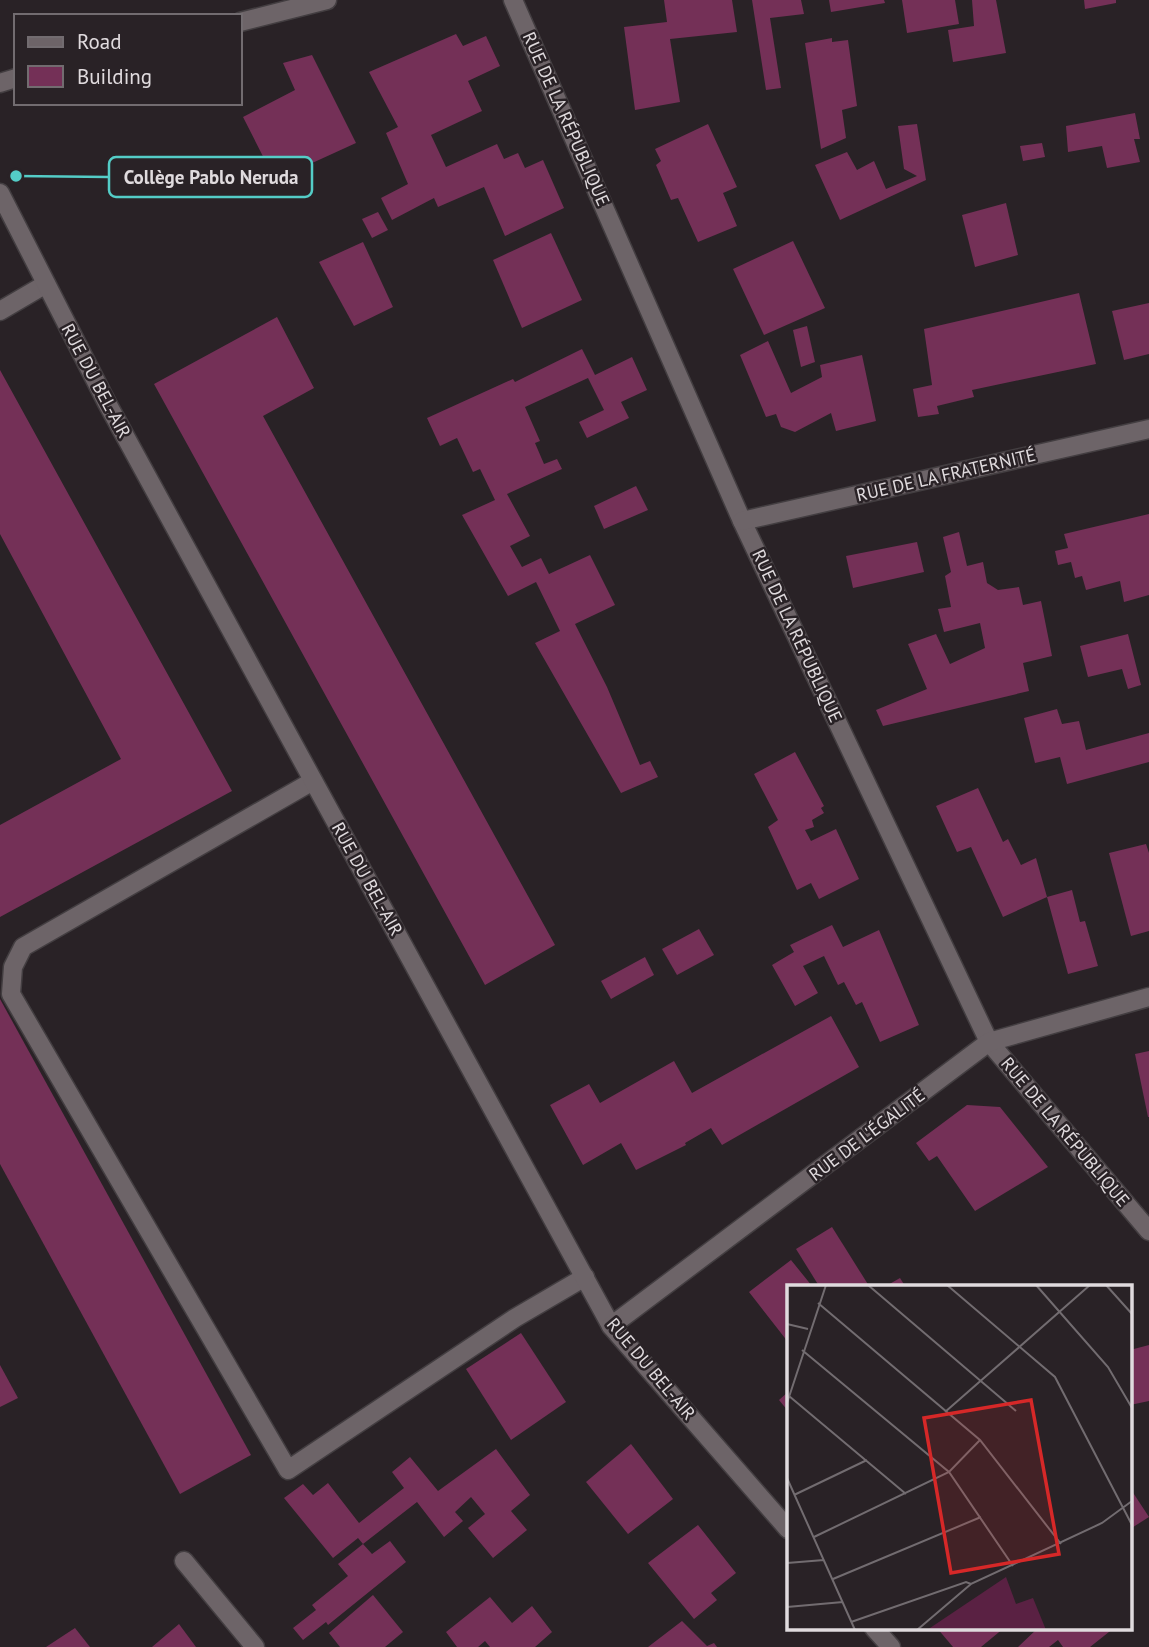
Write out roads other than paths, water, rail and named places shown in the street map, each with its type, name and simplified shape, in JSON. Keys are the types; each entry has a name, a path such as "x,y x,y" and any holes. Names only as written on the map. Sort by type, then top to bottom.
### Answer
{"street":[{"path":"242,21 327,0"},
{"name":"RUE DE LA RÉPUBLIQUE","path":"513,0 742,521 989,1042 1149,1231"},
{"name":"RUE DU BEL-AIR","path":"0,193 113,415 611,1326 787,1528"},
{"path":"0,311 46,284"},
{"name":"RUE DE LA FRATERNITÉ","path":"742,521 1149,429"},
{"path":"313,781 23,947 13,967 11,994 288,1470 515,1318 585,1277"},
{"name":"RUE DE L'ÉGALITÉ","path":"611,1326 989,1042 1149,997"},
{"path":"184,1561 255,1647"},
{"path":"876,1630 891,1647"}],"place":[{"name":"Collège Pablo Neruda","path":"16,176"}]}
